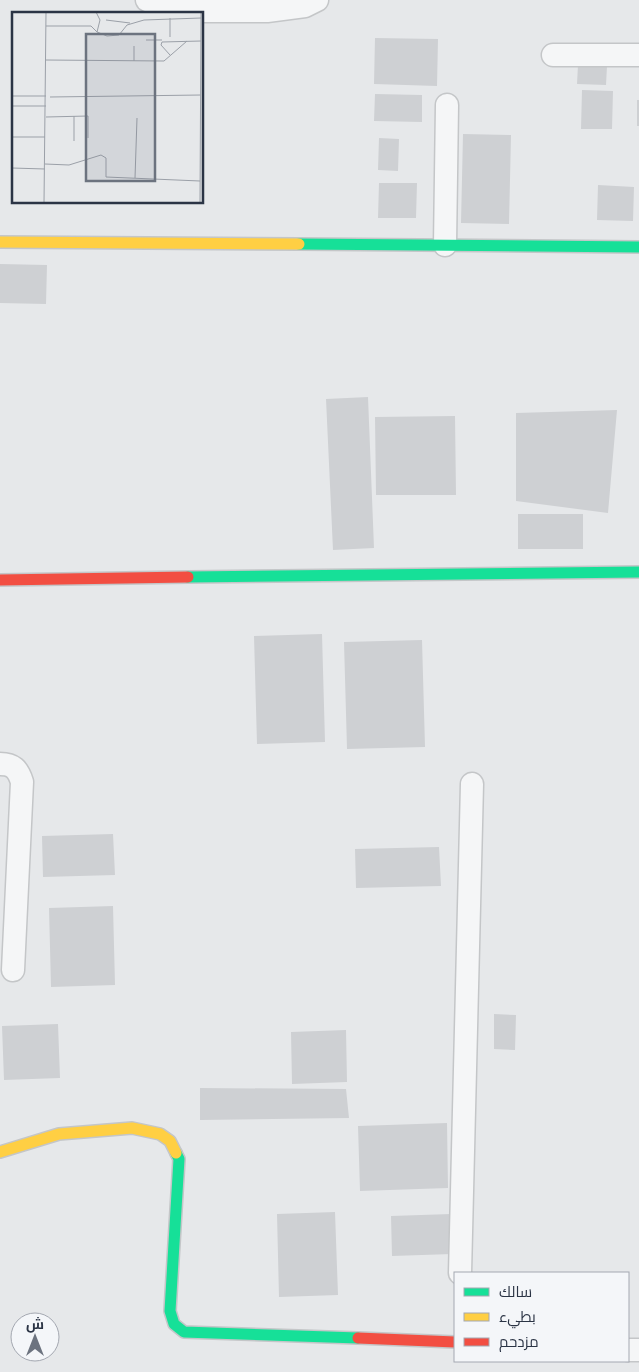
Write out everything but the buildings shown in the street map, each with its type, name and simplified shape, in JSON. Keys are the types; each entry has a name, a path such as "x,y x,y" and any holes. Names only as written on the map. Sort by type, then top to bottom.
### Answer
{"street":[{"path":"147,0 163,7 191,11 267,11 306,6 317,0"},
{"path":"553,55 639,55"},
{"path":"445,245 447,105"},
{"path":"0,242 639,247"},
{"path":"0,580 639,572"},
{"path":"0,764 14,766 19,772 22,782 13,970"},
{"path":"460,1272 472,784"},
{"path":"0,1152 59,1134 132,1128 160,1134 170,1141 179,1159 170,1311 172,1322 176,1328 184,1332 454,1342"}],"traffic: fast":[{"path":"299,244 639,247"},
{"path":"188,577 639,572"},
{"path":"176,1153 179,1159 170,1311 174,1324 184,1332 358,1338"}],"traffic: slow":[{"path":"0,242 299,244"},
{"path":"0,1152 59,1134 132,1128 160,1134 170,1141 176,1153"}],"traffic: jam":[{"path":"0,580 188,577"},
{"path":"358,1338 454,1342"}]}
